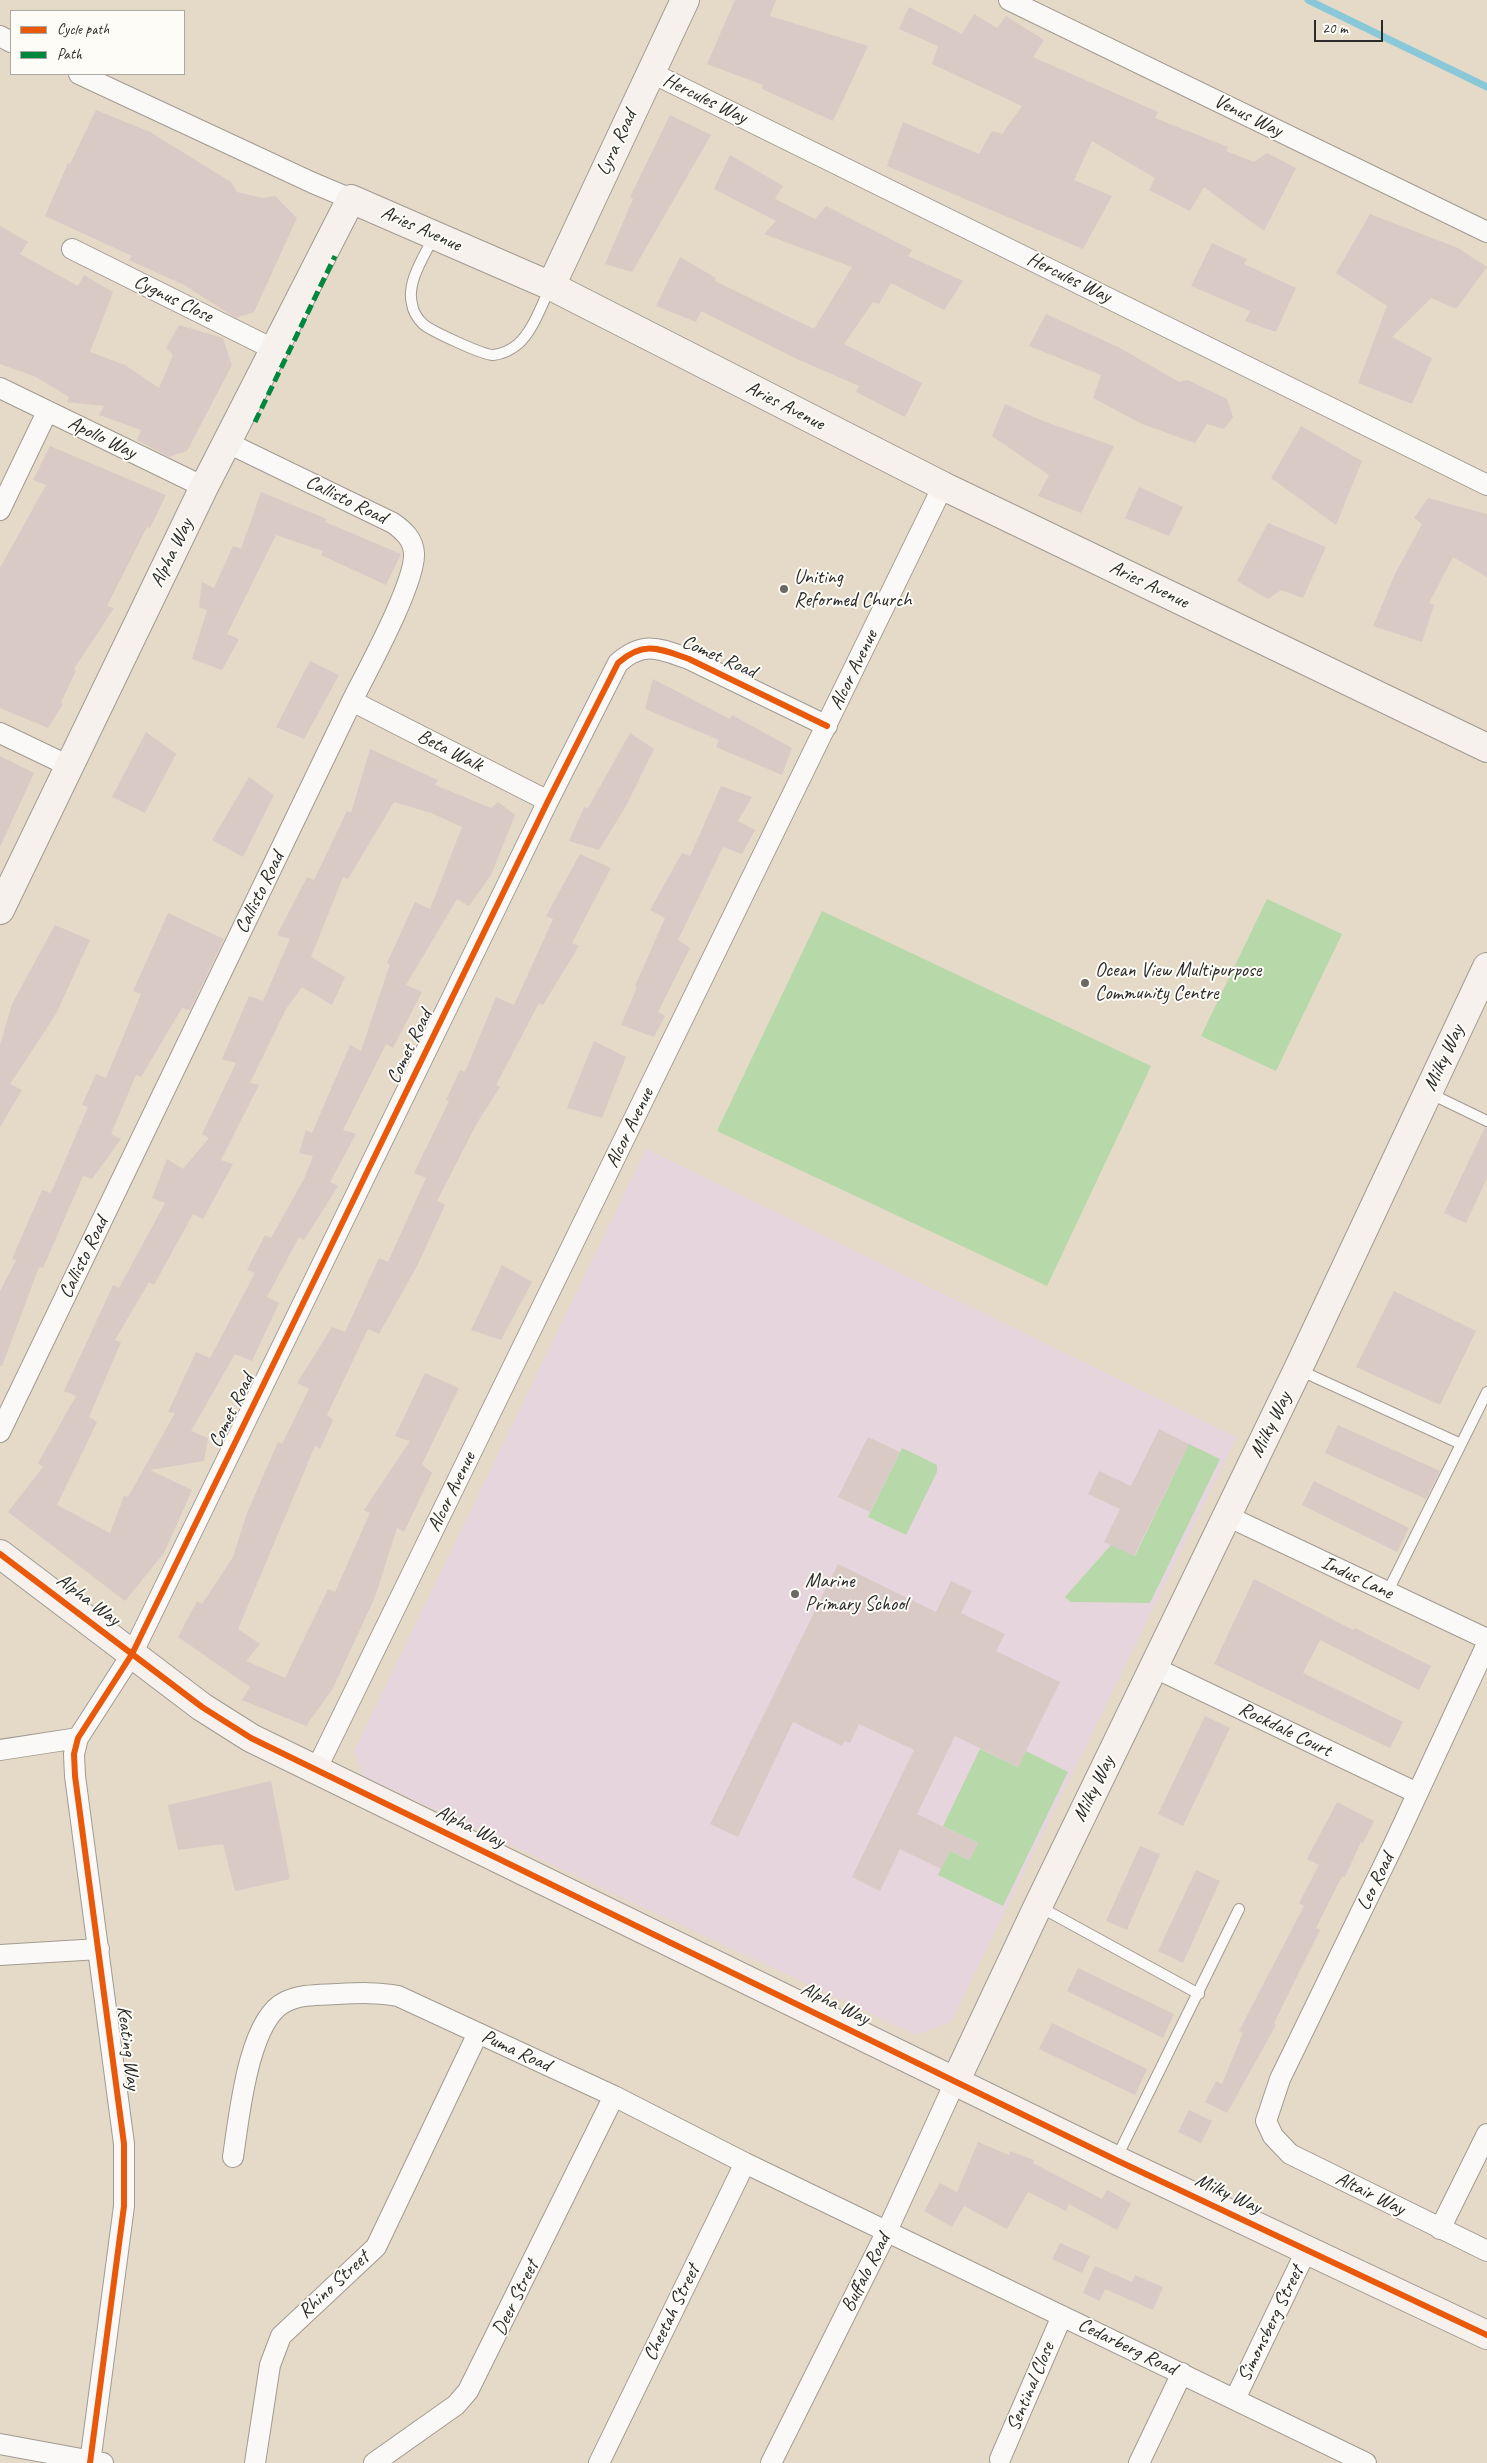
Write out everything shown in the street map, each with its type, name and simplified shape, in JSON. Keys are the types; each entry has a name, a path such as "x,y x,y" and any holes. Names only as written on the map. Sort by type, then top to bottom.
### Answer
{"street":[{"name":"Lyra Road","path":"550,286 685,0"},
{"name":"Venus Way","path":"1009,0 1487,232"},
{"name":"Hercules Way","path":"650,72 1487,485"},
{"name":"Aries Avenue","path":"81,75 313,183 550,286 943,486 1487,748"},
{"name":"Alpha Way","path":"0,910 226,442 351,199"},
{"name":"Cygnus Close","path":"72,249 273,349"},
{"name":"Apollo Way","path":"0,388 204,487"},
{"path":"0,510 48,412"},
{"name":"Callisto Road","path":"0,1432 410,577 414,553 411,540 404,530 226,442"},
{"name":"Alcor Avenue","path":"316,1770 943,486"},
{"name":"Comet Road","path":"132,1654 548,801 618,663 637,650 649,648 689,660 827,726"},
{"name":"Beta Walk","path":"352,701 548,801"},
{"path":"0,733 69,766"},
{"name":"Milky Way","path":"1487,967 1298,1370 1153,1667 956,2080 1116,2160 1487,2335"},
{"name":"Indus Lane","path":"1227,1516 1487,1639"},
{"name":"Alpha Way","path":"0,1554 202,1707 251,1738 956,2080"},
{"name":"Leo Road","path":"1266,2121 1280,2079 1487,1644"},
{"name":"Keating Way","path":"95,2462 124,2206 124,2144 75,1776 74,1754 78,1738 132,1654"},
{"name":"Rockdale Court","path":"1153,1667 1417,1793"},
{"path":"0,1750 78,1738"},
{"path":"0,1955 99,1949"},
{"name":"Puma Road","path":"233,2157 246,2077 261,2027 270,2013 284,2002 314,1995 382,1993 398,1996 416,2003 614,2096 745,2163 887,2231"},
{"name":"Rhino Street","path":"255,2463 270,2365 281,2336 376,2247 478,2033"},
{"name":"Buffalo Road","path":"771,2463 887,2231 956,2080"},
{"name":"Deer Street","path":"374,2463 456,2405 468,2391 479,2373 614,2096"},
{"name":"Altair Way","path":"1266,2121 1273,2136 1290,2154 1487,2251"},
{"path":"1440,2229 1487,2134"},
{"name":"Cheetah Street","path":"599,2463 745,2163"},
{"name":"Cedarberg Road","path":"887,2231 1366,2463"},
{"name":"Simonsberg Street","path":"1235,2399 1307,2249"},
{"name":"Sentinal Close","path":"1000,2459 1062,2316"},
{"path":"1139,2463 1182,2373"},
{"path":"0,2444 95,2462"}],"lane":[{"path":"434,235 419,266 411,290 411,303 416,315 424,325 482,353 493,355 506,351 526,336 550,286"},
{"path":"1428,1093 1487,1121"},
{"path":"1298,1370 1461,1444"},
{"path":"1388,1593 1487,1392"},
{"path":"1038,1906 1199,1994"},
{"path":"1116,2160 1239,1909"}],"shaded area":[{"name":"Marine Primary School","path":"646,1149 1237,1437 951,2022 916,2035 363,1776 354,1751"}],"green space":[{"path":"1267,899 1342,934 1276,1071 1201,1036"},
{"path":"822,911 1151,1066 1047,1286 717,1131"},
{"path":"1189,1444 1220,1459 1150,1603 1071,1602 1065,1597 1111,1545 1135,1556"},
{"path":"902,1448 937,1465 937,1472 906,1535 868,1517"},
{"path":"980,1749 1018,1767 1026,1751 1068,1772 1003,1906 938,1875 950,1851 969,1860 978,1843 943,1826"}],"building":[{"path":"735,0 776,0 770,16 868,46 833,121 762,89 763,85 707,64"},
{"path":"909,7 962,34 974,14 997,28 1006,16 1044,40 1033,57 1158,112 1155,118 1228,147 1226,151 1254,162 1267,153 1296,168 1264,231 1204,187 1190,211 1149,190 1155,178 1092,141 1074,180 1112,196 1083,249 887,166 903,122 979,154 992,131 1002,134 1022,106 932,64 938,46 899,29"},
{"path":"96,110 150,132 231,182 237,192 262,198 275,196 297,218 254,312 236,318 184,285 129,260 132,256 45,216 68,163 70,164"},
{"path":"670,115 711,135 632,272 605,264 633,199 630,197"},
{"path":"730,155 783,186 775,199 815,219 826,206 912,250 908,256 963,281 944,310 891,283 879,304 873,302 844,344 922,383 905,417 856,392 859,386 797,359 701,311 696,322 656,306 680,257 716,278 715,281 814,329 852,267 764,234 776,221 714,189"},
{"path":"1370,214 1458,248 1487,267 1456,309 1431,298 1392,337 1432,358 1412,404 1358,383 1387,306 1336,273"},
{"path":"0,226 28,242 20,254 78,286 84,275 113,292 90,352 125,365 159,388 173,355 166,348 179,325 223,338 232,365 187,451 169,457 137,440 141,430 99,415 104,406 67,402 69,397 36,377 0,364"},
{"path":"1212,243 1247,259 1244,264 1296,288 1276,332 1245,321 1250,311 1191,286"},
{"path":"1046,314 1120,348 1179,382 1188,380 1227,399 1233,417 1224,429 1207,424 1195,443 1142,424 1093,398 1101,375 1029,346"},
{"path":"1005,404 1043,421 1114,446 1081,513 1038,496 1049,475 992,436"},
{"path":"1301,426 1362,461 1336,525 1271,478"},
{"path":"50,446 166,495 150,528 147,527 107,606 114,608 74,669 76,671 61,702 63,704 48,728 0,708 0,568 46,485 33,480"},
{"path":"1139,487 1183,507 1169,536 1125,518"},
{"path":"261,492 327,519 325,522 401,554 386,585 321,555 323,551 276,535 227,634 239,639 222,670 192,659 207,610 199,607 202,582 214,588 233,546 241,549"},
{"path":"1428,498 1487,514 1487,577 1453,557 1429,603 1434,605 1422,642 1373,626 1395,574 1422,524 1414,518"},
{"path":"1268,523 1326,547 1303,598 1281,590 1268,599 1237,581"},
{"path":"310,661 339,675 304,739 276,727"},
{"path":"653,679 730,719 732,715 792,748 782,775 716,747 719,740 645,709"},
{"path":"146,732 176,754 145,813 112,797"},
{"path":"630,733 654,749 626,806 599,850 569,841 584,807 588,808"},
{"path":"370,749 438,780 435,785 491,808 498,802 515,815 491,875 469,906 457,899 406,985 422,992 393,1048 386,1044 343,1130 356,1134 330,1182 338,1186 304,1240 299,1237 267,1297 279,1303 252,1361 235,1354 191,1431 208,1438 204,1461 150,1470 192,1490 164,1553 125,1601 8,1512 43,1467 38,1463 76,1396 64,1391 113,1285 119,1288 165,1203 152,1198 167,1159 183,1169 209,1138 202,1134 236,1063 222,1059 249,996 263,1001 290,939 277,935 307,877 314,880 347,811 351,813","holes":["394,802 431,813 462,827 430,909 415,902 387,963 390,964 361,1051 350,1045 312,1133 306,1130 299,1153 313,1156 304,1179 271,1238 265,1235 247,1270 255,1273 210,1358 196,1352 168,1412 175,1413 128,1497 124,1496 110,1533 57,1505 97,1422 89,1417 121,1342 115,1340 149,1282 154,1285 193,1214 203,1219 233,1164 221,1160 259,1085 250,1083 286,1009 302,987 332,1005 345,977 311,957 343,877 348,879"]},
{"path":"0,756 34,773 0,847"},
{"path":"249,777 274,795 243,857 212,840"},
{"path":"721,786 752,797 738,821 755,830 742,854 723,847 678,940 690,948 658,1012 665,1016 654,1037 621,1025 637,987 635,986 665,918 650,910 682,853 690,856"},
{"path":"580,854 611,868 572,943 579,946 543,1005 539,1003 496,1085 500,1087 477,1123 437,1201 445,1205 417,1266 379,1334 368,1329 327,1415 333,1420 320,1449 315,1446 238,1629 260,1644 246,1661 285,1678 328,1589 335,1592 370,1513 364,1510 410,1441 395,1436 425,1373 459,1388 422,1464 432,1473 404,1532 397,1528 375,1597 333,1688 306,1726 242,1700 250,1687 178,1637 197,1601 202,1604 233,1557 247,1513 278,1442 282,1444 309,1389 297,1383 332,1327 345,1332 379,1258 388,1262 426,1178 414,1173 449,1101 446,1100 460,1070 465,1072 496,997 514,1005 553,919 546,916"},
{"path":"168,913 224,939 190,1010 182,1008 141,1077 136,1075 111,1134 121,1139 92,1179 83,1176 43,1268 39,1267 2,1366 0,1366 0,1291 16,1260 12,1259 42,1190 51,1193 88,1107 82,1105 96,1074 106,1078 141,994 133,991"},
{"path":"55,925 90,940 56,1014 10,1084 22,1090 0,1127 0,1045 12,1004"},
{"path":"594,1041 626,1057 602,1118 567,1108"},
{"path":"1485,1127 1487,1128 1487,1178 1466,1223 1444,1213"},
{"path":"502,1265 532,1282 501,1340 471,1330"},
{"path":"1394,1291 1476,1331 1440,1405 1356,1367"},
{"path":"1338,1425 1440,1471 1426,1499 1325,1453"},
{"path":"1159,1429 1189,1444 1134,1556 1104,1542 1120,1509 1088,1494 1099,1471 1131,1486"},
{"path":"868,1437 900,1452 870,1512 838,1497"},
{"path":"1314,1481 1409,1528 1397,1552 1302,1505"},
{"path":"838,1564 936,1612 951,1581 972,1591 961,1613 1005,1634 996,1651 1060,1682 1018,1767 955,1736 917,1814 978,1843 970,1860 950,1851 941,1869 900,1849 880,1891 852,1877 914,1750 859,1724 850,1743 844,1741 842,1746 793,1722 738,1837 710,1824"},
{"path":"1254,1579 1353,1630 1355,1628 1431,1666 1419,1690 1320,1640 1303,1673 1403,1722 1390,1748 1214,1664"},
{"path":"1205,1716 1230,1728 1183,1826 1158,1814"},
{"path":"271,1781 290,1879 235,1891 223,1844 178,1850 168,1805"},
{"path":"1337,1802 1374,1821 1363,1843 1361,1842 1345,1877 1342,1876 1316,1928 1320,1930 1274,2023 1276,2025 1227,2113 1205,2102 1216,2081 1222,2084 1243,2033 1239,2031 1304,1906 1299,1903 1319,1865 1307,1859"},
{"path":"1140,1846 1160,1854 1127,1930 1106,1921"},
{"path":"1196,1870 1220,1881 1183,1963 1158,1951"},
{"path":"1078,1968 1174,2014 1163,2038 1067,1991"},
{"path":"1052,2023 1147,2069 1135,2095 1039,2049"},
{"path":"1189,2110 1212,2121 1201,2143 1178,2132"},
{"path":"978,2142 1009,2155 1010,2151 1034,2160 1033,2163 1102,2199 1107,2190 1131,2203 1117,2230 1069,2204 1066,2211 1028,2192 1007,2229 964,2206 952,2227 924,2211 940,2183 957,2192"},
{"path":"1060,2243 1090,2256 1082,2273 1052,2259"},
{"path":"1095,2266 1132,2282 1135,2275 1163,2287 1153,2310 1105,2289 1100,2301 1083,2293"}],"waterway":[{"path":"1308,0 1487,87"}],"marked path":[{"path":"255,422 335,256"}],"cycle path":[{"path":"90,2463 124,2206 124,2144 75,1776 74,1754 78,1738 132,1654 548,801 618,663 636,651 644,649 669,652 689,659 827,726"},
{"path":"0,1554 202,1707 251,1738 1116,2160 1487,2335"}],"place":[{"name":"Uniting Reformed Church","path":"784,589"},
{"name":"Ocean View Multipurpose Community Centre","path":"1085,983"},
{"name":"Marine Primary School","path":"795,1594"}]}
